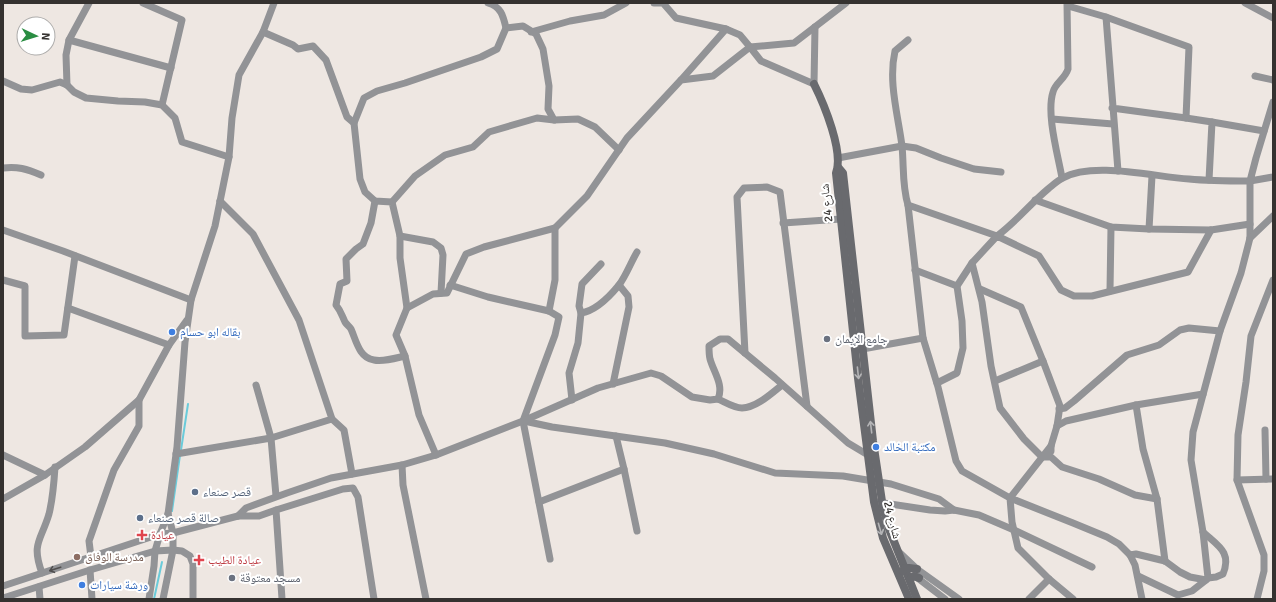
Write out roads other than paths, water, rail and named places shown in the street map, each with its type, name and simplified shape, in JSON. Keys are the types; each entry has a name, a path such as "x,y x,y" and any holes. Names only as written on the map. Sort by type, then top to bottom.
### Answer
{"street":[{"path":"67,85 66,55 69,40 89,3"},
{"path":"143,3 182,20 162,105"},
{"path":"148,599 155,551 168,514 176,454 185,342 191,300 215,226 229,157 232,118 239,75 263,32 274,3"},
{"path":"392,202 375,201 365,192 360,179 354,123 364,98 377,91 481,57 497,49 506,28 503,14 496,5 488,3"},
{"path":"532,32 570,21 604,15 626,3"},
{"path":"654,3 663,3 676,18 726,29 740,35 761,61 814,84"},
{"path":"682,80 713,76 750,47 794,43 846,3"},
{"path":"1245,3 1273,18"},
{"path":"1062,178 1052,119 1051,103 1053,90 1067,73 1069,65 1068,4 1189,47 1186,118"},
{"path":"1106,17 1113,124 1118,171"},
{"path":"506,28 523,26 536,34 543,49 548,86 548,109 554,120"},
{"path":"815,27 814,84 823,104 835,142 838,167"},
{"path":"407,308 433,294 447,293 466,254 484,247 556,228 587,196 627,138 682,80 726,29"},
{"path":"263,32 293,45 298,49 313,46 326,60 347,117 354,123"},
{"path":"69,40 171,68"},
{"path":"908,40 895,51 893,67 893,82 902,146 905,195 908,205 923,338 937,383 956,461 962,471 1010,498 1073,522 1119,544 1130,555 1135,565 1142,599"},
{"path":"1255,76 1273,80"},
{"path":"3,81 26,90 32,90 60,82 86,98 145,102 162,105 175,118 182,142 229,157"},
{"path":"1207,579 1203,532 1191,460 1193,432 1220,331 1241,273 1250,238 1250,181 1273,102"},
{"path":"1112,108 1264,131"},
{"path":"392,202 415,176 445,155 473,147 489,132 537,118 554,120 578,119 595,127 619,150"},
{"path":"1052,119 1113,124"},
{"path":"1209,180 1212,122"},
{"path":"838,158 902,146 916,148 947,161 974,169 1001,172"},
{"name":"شارع 24","path":"838,167 836,173 841,219 859,349"},
{"name":"شارع 24","path":"838,167 843,173 859,349 871,456 878,502 879,524 888,550 917,599"},
{"path":"3,168 23,168 41,175"},
{"path":"937,383 957,374 963,348 962,321 957,286 972,263 997,236 1007,229 1035,200 1062,178 1072,174 1085,172 1118,171 1152,176 1209,180 1250,181 1273,177"},
{"path":"1150,229 1152,176"},
{"path":"745,353 737,197 744,188 767,187 780,192 807,406"},
{"path":"220,200 253,234 299,320 332,419 344,430 352,474"},
{"path":"1035,200 1111,227 1211,230 1250,224"},
{"path":"375,201 371,223 363,244 346,259 347,281 340,284 336,305 342,313 345,323 350,326 358,346 365,356 373,360 405,356"},
{"path":"392,202 400,236 400,258 407,308 396,335 405,356 420,415 436,455"},
{"path":"908,205 997,236 1039,256 1061,290 1074,296 1092,296 1188,272 1211,230"},
{"path":"1250,238 1273,216"},
{"path":"783,223 841,219"},
{"path":"1110,291 1111,227"},
{"path":"548,311 555,280 556,228"},
{"path":"3,230 191,300"},
{"path":"400,236 433,242 441,248 443,255 441,293"},
{"path":"581,313 586,312 602,302 620,284 637,252"},
{"path":"3,280 25,286 25,336 64,335 75,256"},
{"path":"972,263 980,289 991,366 1000,408 1024,439 1042,457 1051,457 1062,467 1099,479 1135,496 1157,499"},
{"path":"572,400 569,373 578,343 581,313 579,306 582,284 601,264"},
{"path":"915,270 957,286"},
{"path":"1257,599 1264,571 1264,555 1237,480 1238,435 1245,395 1251,336 1273,280"},
{"path":"613,384 629,307 628,296 620,284"},
{"path":"450,285 488,297 548,311 559,317 555,335 524,421 550,559"},
{"path":"980,289 1021,307 1060,406 1057,426 1050,446 1010,498 1012,522 1018,548 1073,599"},
{"path":"68,308 170,345"},
{"path":"3,499 45,475 85,447 139,400 170,345 188,318"},
{"path":"1059,409 1065,408 1074,401 1127,355 1159,345 1180,330 1189,328 1220,331"},
{"path":"859,349 923,338"},
{"path":"718,399 721,393 721,385 710,358 709,346 720,339 728,339 782,384 848,443 871,456"},
{"path":"995,381 1043,360"},
{"path":"238,516 246,508 276,496 332,478 402,464 436,455 524,421 598,388 651,373 661,376 692,397 710,400 718,399 735,407 742,408 755,404 766,398 782,384"},
{"path":"256,385 272,438 276,496"},
{"path":"1057,426 1066,420 1136,405 1203,394"},
{"path":"91,557 89,541 114,470 138,426 139,400"},
{"path":"1136,405 1143,449 1157,499 1165,560"},
{"path":"176,454 272,438 332,419"},
{"path":"524,421 552,427 665,443 752,465 775,473 843,476 909,488 939,499 954,510"},
{"path":"1237,480 1270,479 1265,430"},
{"path":"616,436 638,531"},
{"path":"1050,446 1051,457"},
{"path":"3,455 45,475"},
{"path":"402,464 403,485 426,599"},
{"path":"42,573 38,563 36,548 48,516 53,497 55,467"},
{"path":"539,502 624,469"},
{"path":"3,586 160,534 173,533 238,516 259,516 342,489 353,488 358,497 374,599"},
{"path":"878,502 930,510 954,510 979,515 1092,567"},
{"name":"شارع 24","path":"878,502 905,568 909,599"},
{"path":"276,510 282,599"},
{"path":"163,599 173,550 173,533 168,514"},
{"path":"1130,555 1136,554 1165,560 1180,572 1190,577 1207,579 1216,577 1222,574 1225,568 1226,557 1222,549 1203,532"},
{"path":"3,598 155,551 173,550 182,551 190,556 193,564 193,599"},
{"path":"888,550 905,568 959,599"},
{"path":"900,553 917,570 922,578 945,599"},
{"path":"905,568 917,570"},
{"path":"90,570 92,599"},
{"path":"906,581 914,576 922,578"},
{"path":"1138,576 1178,595 1192,591 1207,579"},
{"path":"1029,599 1050,579"},
{"path":"39,587 40,599"}],"waterway":[{"path":"181,450 188,404"},
{"path":"172,511 180,455"},
{"path":"154,599 162,562"}],"place":[{"name":"بقاله ابو حسام","path":"172,332"},
{"name":"جامع الإيمان","path":"827,339"},
{"name":"مكتبة الخالد","path":"876,447"},
{"name":"قصر صنعاء","path":"195,492"},
{"name":"صالة قصر صنعاء","path":"140,518"},
{"name":"عيادة","path":"142,535"},
{"name":"مدرسة الوفاق","path":"77,557"},
{"name":"عيادة الطيب","path":"199,560"},
{"name":"مسجد معتوقة","path":"232,578"},
{"name":"ورشة سيارات","path":"82,585"}]}
